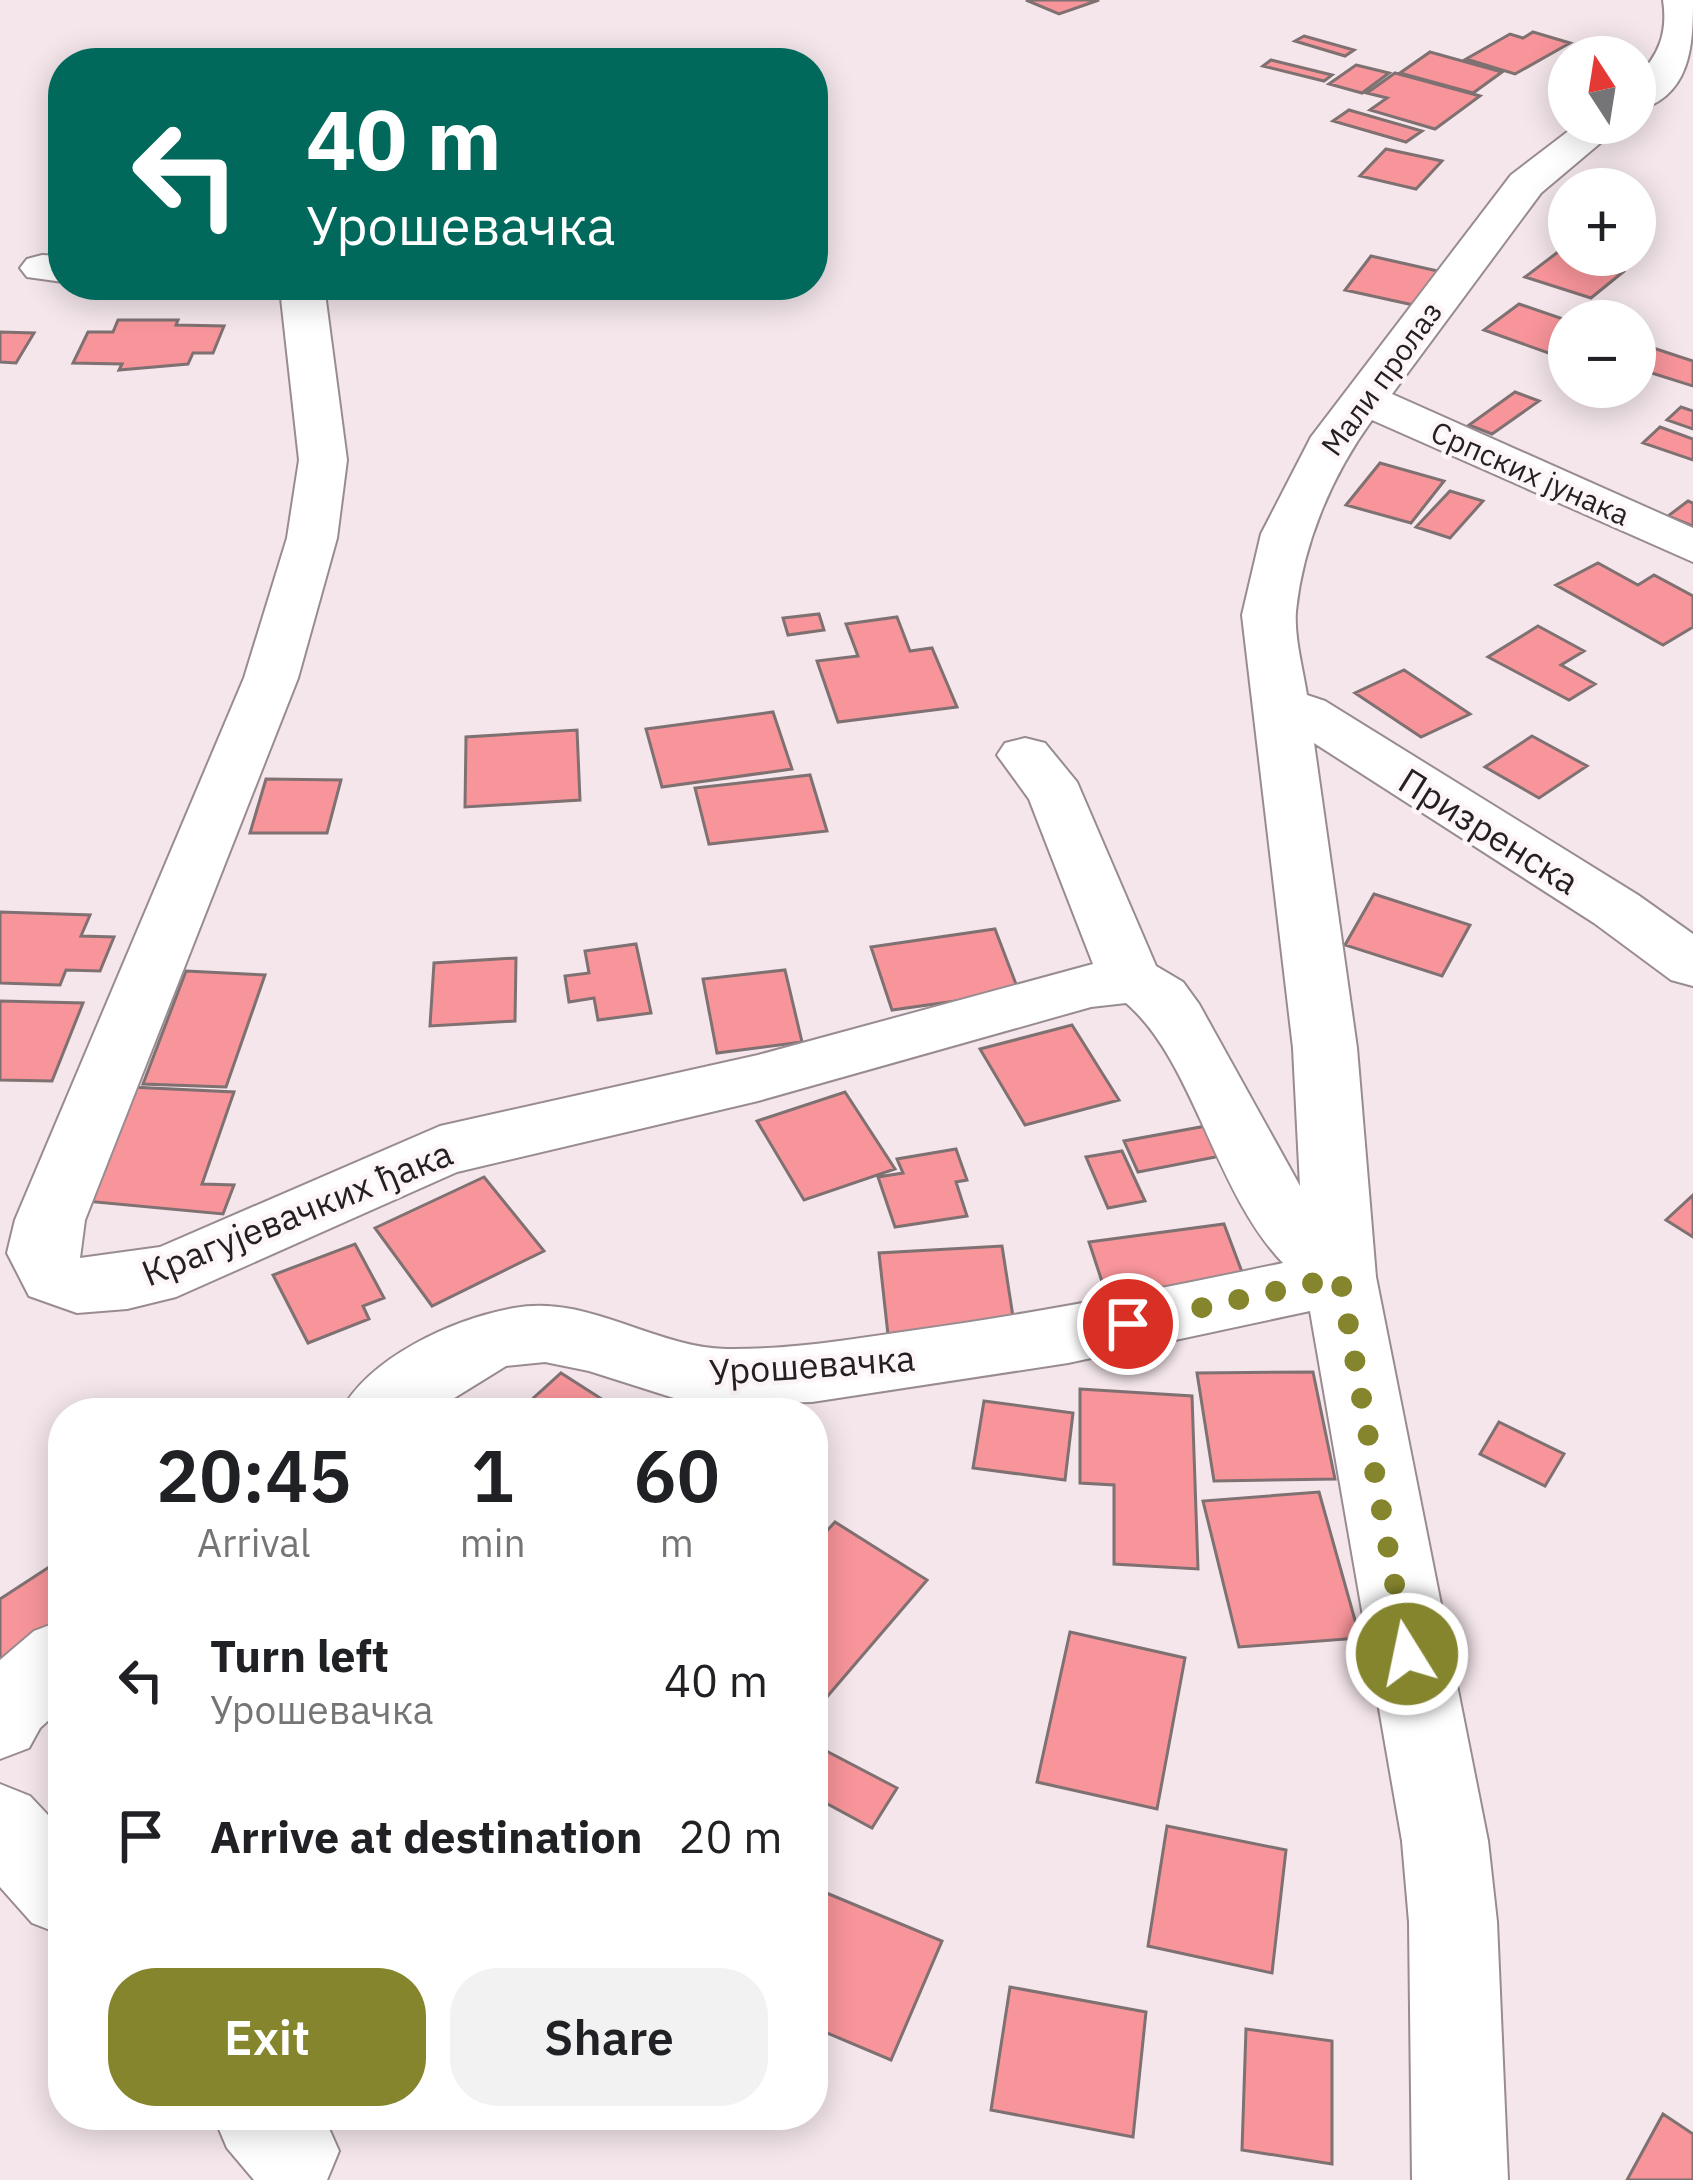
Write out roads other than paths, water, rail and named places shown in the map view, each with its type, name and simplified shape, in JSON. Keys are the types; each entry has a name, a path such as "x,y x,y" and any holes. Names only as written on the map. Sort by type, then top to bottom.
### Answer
{"street":[{"path":"1656,81 1686,47 1689,14 1682,0"},
{"name":"Мали пролаз","path":"1460,2180 1453,1922 1445,1841 1340,1277 1325,1048 1270,615 1286,535 1328,447 1526,184 1577,144"},
{"name":"Крагујевачких ђака","path":"304,300 323,460 312,538 271,678 50,1220 42,1253 54,1277 76,1286 127,1282 176,1270 440,1151 758,1078 1091,986 1130,980"},
{"name":"Српских јунака","path":"1366,400 1693,547"},
{"name":"Призренска","path":"1281,705 1306,712 1616,909 1693,965"},
{"path":"1025,755 1057,795 1130,980 1153,988 1280,1211 1340,1277"},
{"name":"Урошевачка","path":"394,1398 419,1378 519,1335 568,1336 662,1368 719,1378 829,1371 1030,1343 1340,1277"},
{"path":"0,1721 11,1702 48,1669"},
{"path":"0,1824 48,1877"}]}
